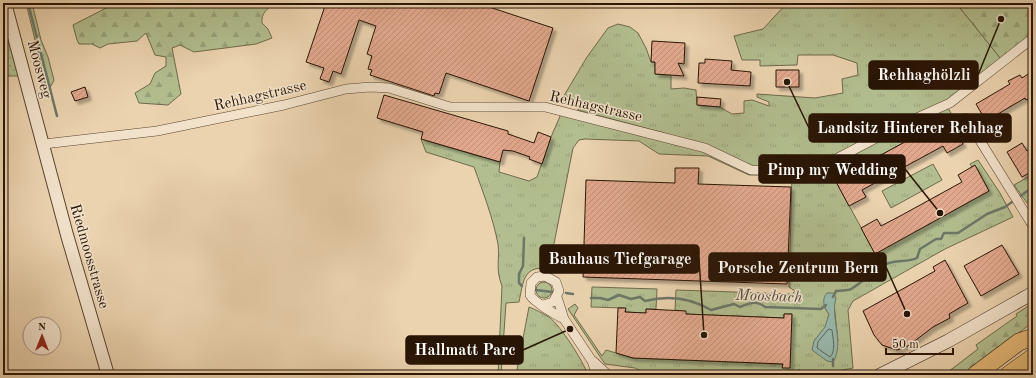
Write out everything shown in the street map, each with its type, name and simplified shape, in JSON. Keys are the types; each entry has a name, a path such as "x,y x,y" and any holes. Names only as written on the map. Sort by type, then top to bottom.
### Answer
{"highway":[{"path":"975,375 1019,342 1033,337"},
{"path":"988,375 1033,341"},
{"path":"1008,375 1033,357"},
{"path":"1027,375 1033,369"}],"main road":[{"path":"880,375 948,341 1033,293"}],"street":[{"name":"Moosweg","path":"6,3 44,144"},
{"name":"Rehhagstrasse","path":"44,144 157,131 284,105 346,89 370,87 389,88 450,106 545,107 705,148 751,170 795,171 821,166 894,128 950,103 1033,38"},
{"path":"966,118 1033,226"},
{"name":"Riedmoosstrasse","path":"44,144 67,235 108,375"},
{"path":"564,319 543,305 534,301 530,295 531,283 537,277 545,276 553,279 558,288 557,297 564,319 592,361 597,375"},
{"path":"543,305 552,302 557,297"},
{"path":"592,361 608,375"}],"green space":[{"path":"26,3 32,3 41,40 48,57 54,80 51,86 46,87 41,78 39,71 40,60"},
{"path":"116,3 275,3 269,7 262,16 262,23 268,29 272,38 256,44 194,52 180,45 172,48 181,94 168,105 139,103 135,93 150,84 155,73 166,66 166,57 155,55 146,33 137,41 108,44 100,48 92,44 79,44 73,25"},
{"path":"787,3 861,3 890,6 902,3 956,3 1001,59 959,93 938,106 823,163 799,167 751,166 664,133 578,110 579,105 562,99 587,57 608,28 618,24 630,27 638,33 651,62 655,62 655,74 671,75 671,89 684,88 696,90 697,105 720,107 732,114 744,113 744,101 752,100 769,106 769,102 757,97 757,94 815,98 843,93 842,79 858,75 857,63 833,55 798,55 797,65 760,66 760,60 742,60 734,36 763,29"},
{"path":"956,3 1033,3 1033,34 1001,59"},
{"path":"3,14 19,76 3,76"},
{"path":"948,108 963,134 959,136 949,118 835,180 875,253 989,191 975,166 972,167 970,164 978,160 1000,193 1013,217 945,249 853,301 848,310 853,368 828,373 803,375 799,369 797,375 649,375 635,368 605,364 568,309 575,304 578,308 574,315 602,356 606,350 633,358 783,364 783,368 792,314 784,314 784,318 686,314 685,311 675,310 676,290 792,294 795,291 789,287 792,175 749,175 708,156 659,154 639,141 579,140 573,148 549,269 540,268 529,272 523,282 519,302 506,303 501,375 498,375 502,286 498,269 498,244 488,205 474,167 426,152 421,139 500,162 499,172 529,181 537,177 561,114 706,152 745,171 798,174","holes":["836,298 834,304 838,341 814,341 826,327 829,314 824,307"]},
{"path":"933,164 942,180 891,208 882,191"},
{"path":"1033,174 1033,199 1027,203 1014,185"},
{"path":"544,282 551,287 552,290 547,297 544,298 537,293 536,290 541,283"},
{"path":"592,287 657,289 656,309 646,309 646,313 625,312 625,308 591,307"},
{"path":"1033,303 1033,322 963,375 944,375 978,349 976,345 1017,316 1016,314"},
{"path":"529,307 549,317 554,322 571,344 588,375 516,375"}],"water":[{"path":"827,293 833,293 836,298 835,314 838,347 833,362 827,361 812,350 814,341 825,327 829,314 824,304 824,298"}],"building":[{"path":"326,3 477,3 553,28 529,101 446,73 439,94 435,93 434,96 370,75 372,70 368,69 372,56 367,54 376,26 359,20 341,74 333,71 329,82 320,79 324,68 306,62"},
{"path":"652,41 685,43 684,64 678,63 684,76 655,74 655,62 651,62"},
{"path":"705,59 732,61 731,70 751,72 750,86 698,83 699,63 705,63"},
{"path":"776,70 799,70 799,87 776,87"},
{"path":"1033,71 1033,96 1026,100 1025,98 986,121 976,104 1010,84 1008,81 1020,75 1022,78"},
{"path":"85,87 88,97 75,101 71,92"},
{"path":"384,95 508,131 508,134 534,143 538,132 551,137 542,164 529,159 530,157 513,151 503,150 500,162 421,139 423,132 377,118"},
{"path":"697,97 721,99 720,107 697,105"},
{"path":"949,118 963,144 947,153 943,146 862,190 866,197 849,206 835,180"},
{"path":"1022,143 1027,151 1033,147 1033,171 1022,177 1007,152"},
{"path":"975,165 989,191 875,254 861,228 877,219 881,226 962,182 958,175"},
{"path":"675,168 699,168 698,184 791,187 787,284 583,277 586,180 675,183"},
{"path":"1002,245 1019,274 981,296 964,266"},
{"path":"945,260 968,303 949,314 950,318 933,327 908,346 897,350 882,345 874,335 863,311 935,271 933,267"},
{"path":"618,308 626,308 625,312 646,313 646,309 686,311 686,314 784,318 784,314 792,314 790,368 782,368 783,364 633,358 616,353"}],"waterway":[{"path":"28,3 57,116"},
{"path":"833,297 836,291 851,289 875,270 888,263 917,258 920,249 936,239 941,239 944,233 958,233 987,214 1005,207 1033,187"},
{"name":"Moosbach","path":"522,286 519,283 519,274 523,266 524,238"},
{"name":"Moosbach","path":"536,290 552,292"},
{"name":"Moosbach","path":"566,293 573,294"},
{"name":"Moosbach","path":"591,298 608,300 619,295 631,299 640,297 645,301 671,298 687,300 711,310 734,304 740,307 753,303 759,303 765,307 821,309 826,305"},
{"path":"833,359 833,366"}],"place":[{"name":"Rehhaghölzli","path":"1001,19"},
{"name":"Landsitz Hinterer Rehhag","path":"787,82"},
{"name":"Pimp my Wedding","path":"940,213"},
{"name":"Porsche Zentrum Bern","path":"907,314"},
{"name":"Hallmatt Parc","path":"570,329"},
{"name":"Bauhaus Tiefgarage","path":"704,335"}]}
